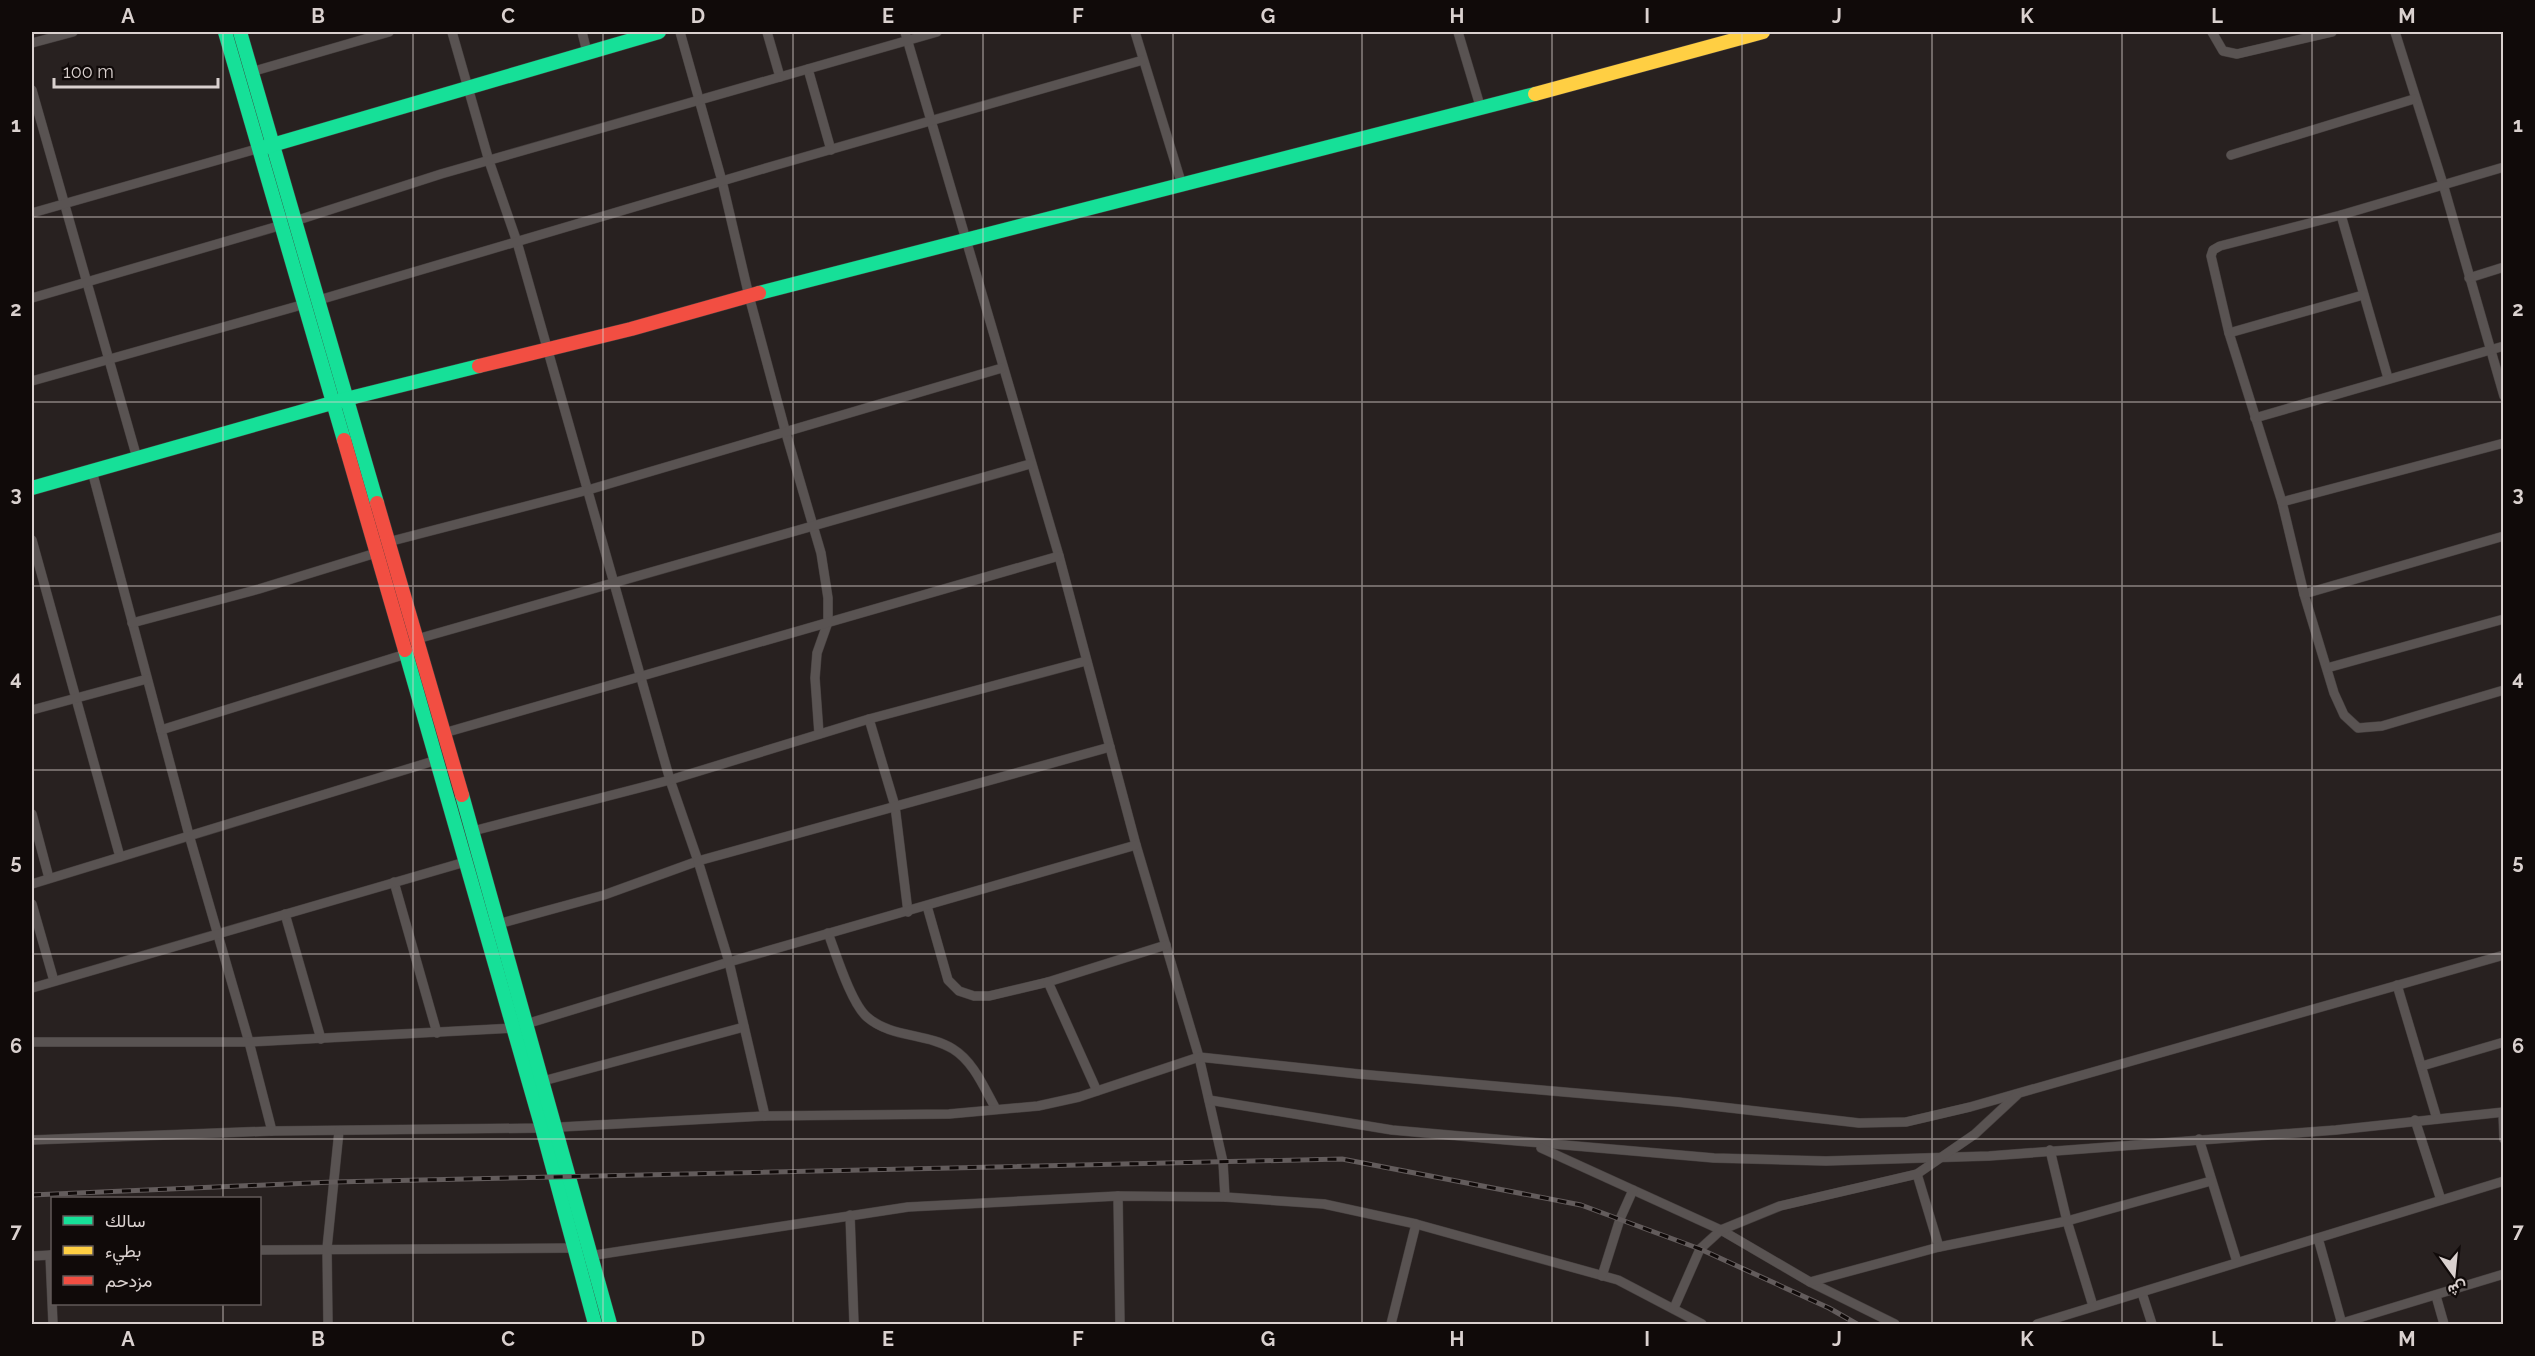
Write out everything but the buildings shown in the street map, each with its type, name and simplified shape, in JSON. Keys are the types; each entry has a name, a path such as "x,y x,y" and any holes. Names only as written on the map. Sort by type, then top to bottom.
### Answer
{"main road":[{"path":"225,32 266,146 312,302 340,401 376,553 513,1028 549,1128 610,1324"},
{"path":"240,32 251,72 266,146"},
{"path":"266,146 658,32"},
{"path":"32,488 340,401 1481,109 1763,32"},
{"path":"340,401 388,542 528,1025 543,1080 549,1128 573,1248 595,1324"}],"street":[{"path":"32,44 73,32"},
{"path":"251,72 389,32"},
{"path":"452,32 466,87 517,242 670,780 729,962 765,1116"},
{"path":"582,32 587,52"},
{"path":"680,32 700,99 749,296 825,572 828,622 816,661 815,678 819,734"},
{"path":"767,32 780,77"},
{"path":"32,298 289,223 441,174 808,69 907,36 937,32"},
{"path":"1135,32 1182,185"},
{"path":"1458,32 1481,109"},
{"path":"2212,32 2223,51 2237,54 2332,32"},
{"path":"2395,32 2414,99 2443,184 2504,396"},
{"path":"907,36 965,242 1059,556 1136,845 1200,1057 1222,1162 1225,1197"},
{"path":"32,381 312,302 1143,60"},
{"path":"808,69 831,150"},
{"path":"32,90 107,360 137,458"},
{"path":"2230,155 2414,99"},
{"path":"32,126 42,123"},
{"path":"32,213 266,146"},
{"path":"2504,167 2341,215 2251,237 2213,250 2211,260 2229,333 2282,502 2304,594 2334,693 2344,715 2358,728 2382,726 2504,690"},
{"path":"2341,215 2388,378"},
{"path":"2469,278 2504,267"},
{"path":"2229,333 2363,295"},
{"path":"2255,418 2504,346"},
{"path":"388,542 588,490 785,430 1002,368"},
{"path":"2282,502 2504,443"},
{"path":"417,639 1030,464"},
{"path":"92,471 189,835 249,1042 272,1131"},
{"path":"2304,594 2504,536"},
{"path":"32,540 120,857"},
{"path":"132,623 260,589 376,553"},
{"path":"444,733 1059,556"},
{"path":"2327,668 2504,620"},
{"path":"161,730 406,654"},
{"path":"473,831 670,780 869,719 1086,661"},
{"path":"32,710 147,679"},
{"path":"869,719 895,806 908,912"},
{"path":"498,924 604,895 698,861 1110,747"},
{"path":"32,884 437,760"},
{"path":"32,814 49,878"},
{"path":"32,1042 249,1042 513,1028 729,962 1136,845"},
{"path":"32,988 465,862"},
{"path":"394,882 437,1033"},
{"path":"32,904 54,981"},
{"path":"927,906 944,973 959,991 981,997 1048,982 1166,945"},
{"path":"285,914 321,1039"},
{"path":"828,933 850,988 867,1017 896,1032 931,1040 953,1049 971,1065 996,1109"},
{"path":"32,1140 272,1131 549,1128 765,1116 922,1115 1038,1106 1097,1091 1200,1057 1359,1074 1678,1102 1859,1123 1906,1122 2018,1093 2504,955"},
{"path":"1048,982 1097,1091"},
{"path":"2397,985 2437,1119"},
{"path":"543,1080 744,1027"},
{"path":"2422,1066 2504,1042"},
{"path":"1674,1308 1700,1249 1721,1230 1780,1206 1917,1174 1975,1134 2018,1093"},
{"path":"1209,1100 1392,1130 1714,1158 1826,1161 1938,1158 2336,1130 2503,1112 2504,1139"},
{"path":"2415,1120 2441,1200"},
{"path":"328,1324 327,1248 339,1131"},
{"path":"2199,1139 2237,1262"},
{"path":"1533,1144 1721,1230 1810,1282 1895,1324"},
{"path":"2050,1150 2067,1221 2093,1306"},
{"path":"1917,1174 1939,1247"},
{"path":"1810,1282 1939,1247 2067,1221 2211,1181"},
{"path":"2037,1324 2504,1181"},
{"path":"1602,1275 1620,1219 1633,1190"},
{"path":"1118,1196 1120,1324"},
{"path":"589,1256 908,1207 1118,1196 1225,1197 1324,1204 1416,1224 1618,1280 1702,1324"},
{"path":"850,1215 854,1324"},
{"path":"1391,1324 1416,1224"},
{"path":"2318,1238 2340,1324 2504,1274"},
{"path":"261,1250 573,1248"},
{"path":"32,1256 51,1255"},
{"path":"2142,1293 2152,1324"},
{"path":"2436,1296 2444,1324"},
{"path":"52,1305 53,1324"}],"railway":[{"path":"32,1195 333,1182 1342,1159 1581,1205 1700,1249 1829,1308 1857,1324"}],"traffic: fast":[{"path":"225,32 344,440"},
{"path":"240,32 377,503"},
{"path":"262,148 659,32"},
{"path":"759,293 1535,94"},
{"path":"32,488 346,399 479,366"},
{"path":"405,650 542,1128 595,1324"},
{"path":"462,795 610,1324"}],"traffic: slow":[{"path":"1535,94 1763,32"}],"traffic: jam":[{"path":"479,366 631,329 759,293"},
{"path":"344,440 405,650"},
{"path":"377,503 462,795"}]}
